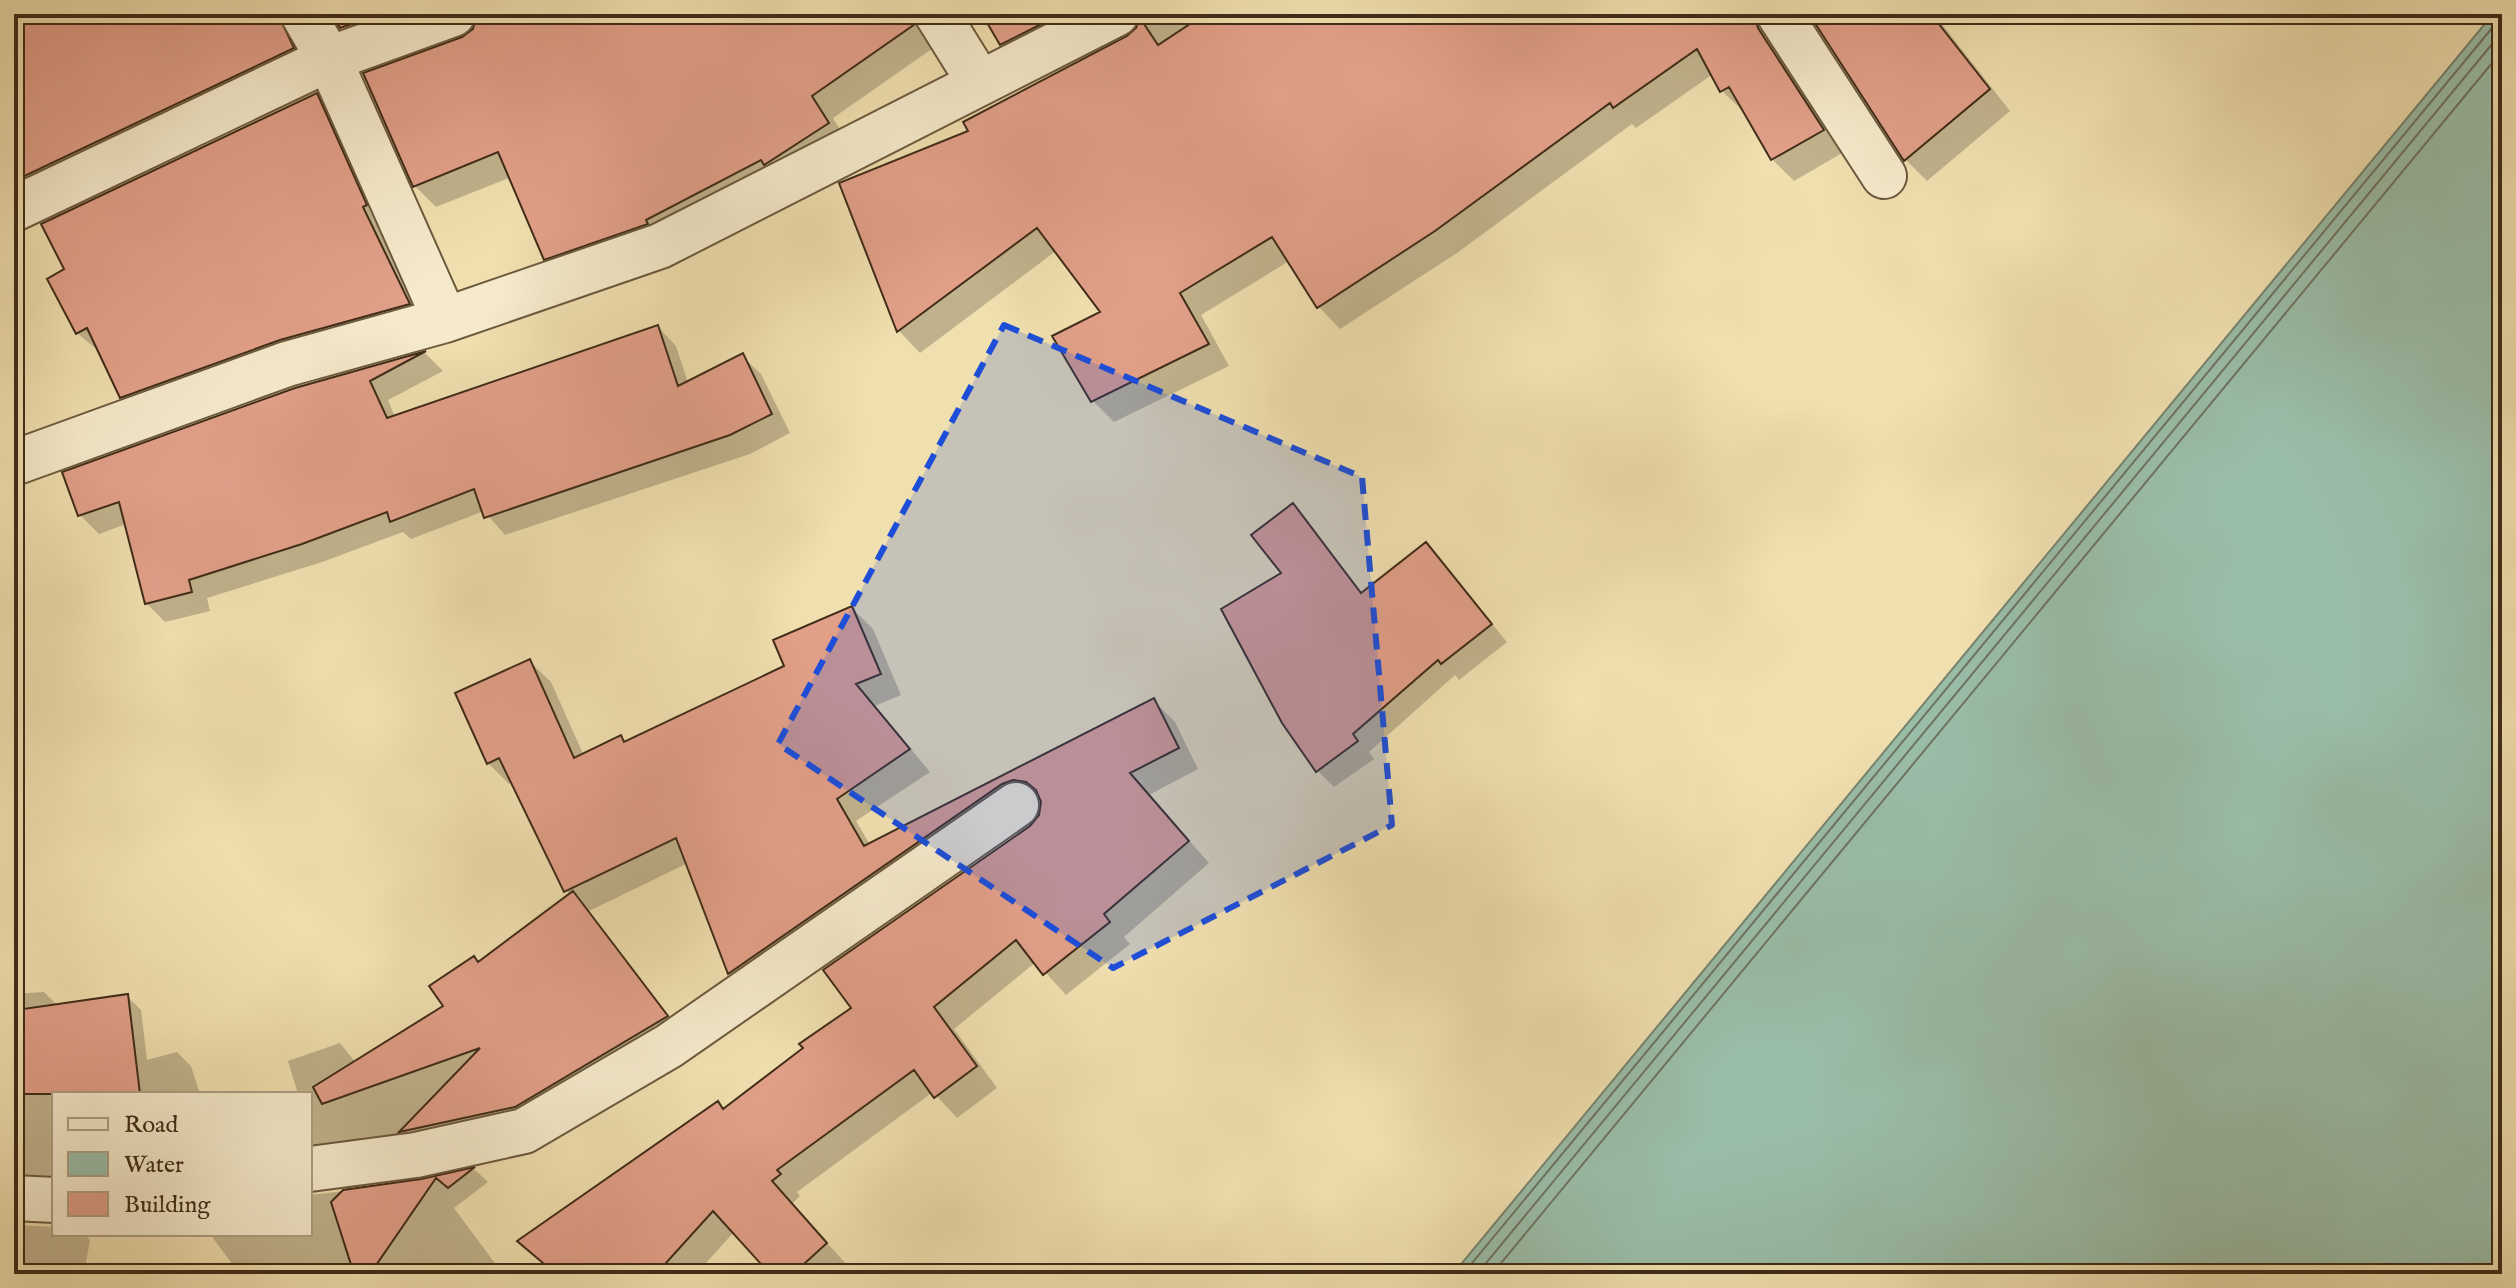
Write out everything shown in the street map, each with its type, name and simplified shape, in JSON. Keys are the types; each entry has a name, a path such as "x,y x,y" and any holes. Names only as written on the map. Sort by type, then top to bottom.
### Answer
{"street":[{"path":"303,14 329,59 445,320"},
{"path":"14,209 329,59 453,14"},
{"path":"937,14 980,83"},
{"path":"14,463 287,364 445,320 660,246 1116,14"},
{"path":"1779,14 1884,176"},
{"path":"312,1169 416,1155 524,1131 669,1046 1016,805"},
{"path":"14,1198 52,1200"}],"highlighted area":[{"path":"1004,325 1362,477 1392,825 1113,968 778,744"}],"water":[{"path":"2493,14 2502,14 2502,1274 1453,1274"}],"building":[{"path":"14,14 278,14 294,48 14,181"},
{"path":"332,14 380,14 340,28"},
{"path":"477,14 912,14 915,24 812,96 829,123 764,165 761,160 646,220 648,224 544,260 498,152 413,187 363,73 462,37 473,29"},
{"path":"982,14 1061,14 1000,45"},
{"path":"1205,14 1754,14 1758,28 1824,130 1771,160 1729,87 1720,92 1697,49 1613,108 1610,103 1435,231 1317,308 1272,237 1180,293 1209,344 1091,402 1052,336 1100,312 1037,228 897,332 839,183 968,131 963,122 1127,36 1136,28 1140,18 1158,45"},
{"path":"1809,14 1931,14 1990,89 1904,161"},
{"path":"317,93 367,205 363,207 410,304 280,340 120,398 87,328 76,334 47,279 64,269 41,224"},
{"path":"658,325 678,386 743,353 772,414 730,435 484,518 474,489 390,522 387,512 302,544 189,580 192,592 145,604 119,502 78,516 62,472 295,388 426,351 370,381 387,418"},
{"path":"1293,503 1361,593 1426,542 1492,624 1441,664 1438,660 1353,734 1358,741 1316,772 1282,723 1221,609 1281,573 1251,535"},
{"path":"852,606 881,674 856,684 910,749 837,799 864,846 1154,698 1179,748 1130,773 1189,841 1104,914 1110,922 1043,975 1016,940 934,1007 977,1066 934,1098 914,1070 777,1170 781,1174 772,1181 827,1243 793,1274 770,1274 713,1211 656,1274 556,1274 517,1241 718,1101 723,1109 803,1048 799,1044 851,1008 823,970 1030,826 1039,815 1041,802 1036,790 1026,782 1013,780 1002,784 728,974 676,838 564,892 499,758 487,764 455,693 530,659 574,758 621,735 624,742 784,666 773,640"},
{"path":"573,891 668,1016 515,1107 399,1132 480,1048 322,1104 313,1087 443,1006 429,986 474,956 478,962"},
{"path":"128,994 140,1092 22,1094 16,1010"},
{"path":"475,1167 448,1188 436,1178 370,1274 354,1274 331,1202 343,1190 421,1179"}]}
